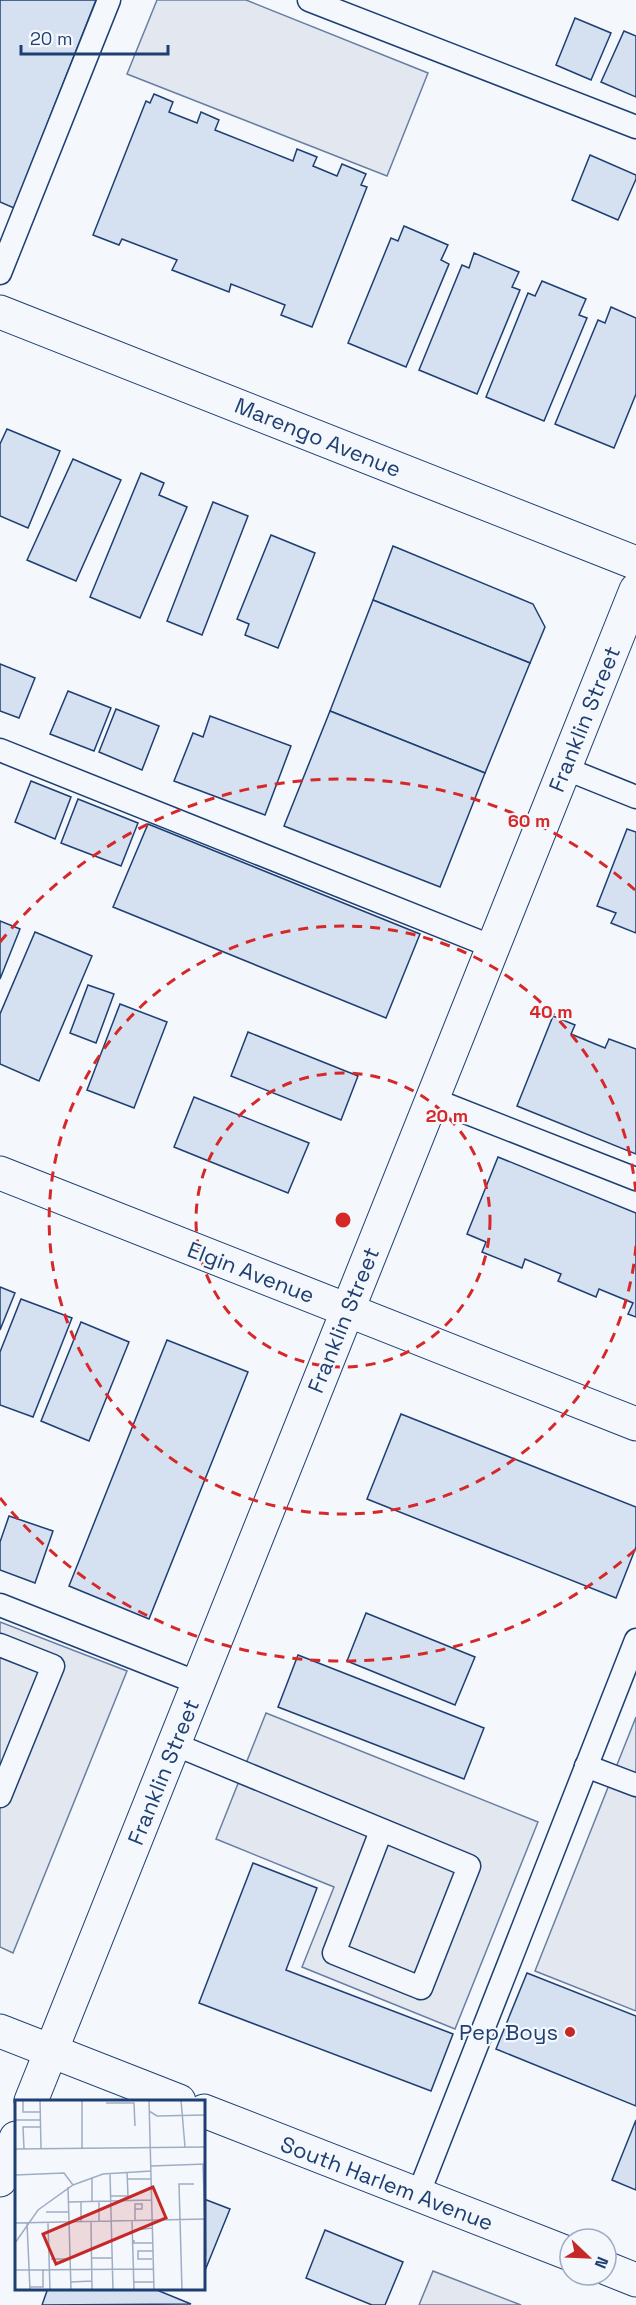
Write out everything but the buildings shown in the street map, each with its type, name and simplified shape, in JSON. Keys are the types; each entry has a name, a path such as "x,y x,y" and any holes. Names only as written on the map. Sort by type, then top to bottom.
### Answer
{"street":[{"name":"Marengo Avenue","path":"0,312 636,563"},
{"name":"Franklin Street","path":"31,2100 636,590"},
{"name":"Elgin Avenue","path":"0,1173 636,1424"},
{"path":"0,2031 175,2100"},
{"name":"South Harlem Avenue","path":"206,2112 558,2249"},
{"path":"0,2180 15,2141"},
{"path":"618,2273 636,2280"}],"lane":[{"path":"0,273 109,0"},
{"path":"309,0 636,127"},
{"path":"0,750 493,947"},
{"path":"564,768 636,797"},
{"path":"432,1099 636,1179"},
{"path":"0,1605 198,1683"},
{"path":"418,2195 636,1640"},
{"path":"0,1645 53,1666 0,1796"},
{"path":"174,1744 469,1866 421,1988 334,1953 381,1831"},
{"path":"586,1766 636,1785"}],"shaded area":[{"path":"157,0 246,0 428,73 387,176 127,74"},
{"path":"0,1622 127,1671 13,1953 0,1947"},
{"path":"266,1713 538,1822 455,2029 302,1967 334,1887 216,1839"},
{"path":"636,1717 636,2011 535,1971"},
{"path":"433,2271 521,2305 419,2305"}],"place":[{"name":"Pep Boys","path":"570,2032"}]}
